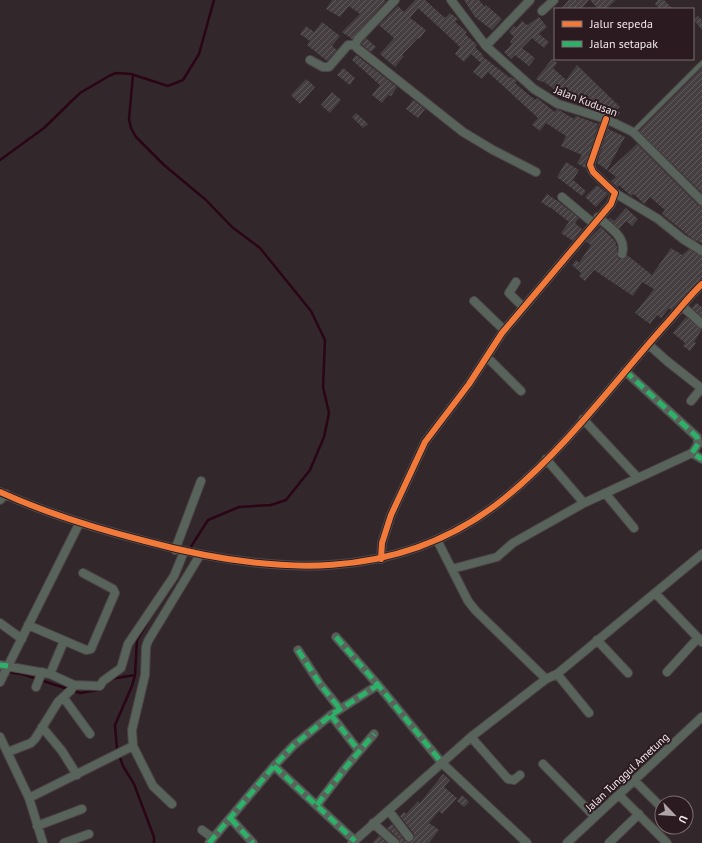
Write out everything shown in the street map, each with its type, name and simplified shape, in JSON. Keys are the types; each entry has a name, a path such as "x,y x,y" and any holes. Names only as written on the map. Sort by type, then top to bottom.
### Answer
{"street":[{"path":"310,60 323,67 329,67 348,45 355,44 395,0"},
{"name":"Jalan Kudusan","path":"451,0 486,46 542,95 558,104 606,119 633,132 702,200"},
{"path":"486,46 530,0"},
{"path":"542,11 554,0"},
{"path":"355,44 360,51 463,132 493,150 536,172"},
{"path":"606,119 590,165 593,172 615,193 658,219 689,244 702,251"},
{"path":"381,559 382,543 391,515 425,442 469,384 504,330 595,220 611,204 615,193"},
{"path":"562,197 619,235 623,241 624,248 622,254"},
{"path":"516,282 509,293 523,308"},
{"path":"2,496 79,524 175,550 242,562 289,566 326,566 381,559 437,540 480,517 508,496 546,459 583,419 624,371 702,285"},
{"path":"474,301 504,330"},
{"path":"682,306 702,324"},
{"path":"648,344 700,387 700,390 690,401"},
{"path":"487,357 521,391"},
{"path":"452,569 497,557 513,543 584,503 692,453 698,444 697,437 624,371"},
{"path":"583,419 638,478"},
{"path":"692,453 702,460"},
{"path":"546,459 584,503"},
{"path":"175,550 200,481"},
{"path":"605,493 634,528"},
{"path":"79,524 22,639 4,671 41,678 73,687 100,686 103,681 121,668 128,644 191,553"},
{"path":"437,540 468,601 476,611 546,679"},
{"path":"172,804 153,786 133,746 132,730 144,680 146,647 191,553"},
{"path":"274,766 317,805 353,842 471,737 546,679 556,674 702,554"},
{"path":"28,625 86,650 90,649 115,593 113,589 83,573"},
{"path":"654,593 700,640 667,672"},
{"path":"0,623 22,639"},
{"path":"336,637 378,685 442,763 527,843"},
{"path":"597,640 628,672"},
{"path":"41,678 64,641"},
{"path":"298,650 320,684 340,709"},
{"path":"556,674 589,713"},
{"path":"202,830 211,841 274,766 294,745 331,715 378,685"},
{"path":"8,752 31,743 35,739 58,702 73,687"},
{"path":"63,697 90,734"},
{"path":"331,715 359,751"},
{"name":"Jalan Tunggul Ametung","path":"567,843 702,717"},
{"path":"42,727 62,751 77,775"},
{"path":"317,805 374,734"},
{"path":"0,736 29,798 42,843"},
{"path":"471,737 508,779 514,780 520,775"},
{"path":"29,798 133,746"},
{"path":"543,764 595,817"},
{"path":"635,781 654,800"},
{"path":"620,795 667,843"},
{"path":"37,826 82,809"},
{"path":"388,811 409,837"},
{"path":"609,843 639,814"},
{"path":"231,819 253,843"},
{"path":"373,823 395,843"},
{"path":"64,843 89,834"}],"lane":[{"path":"633,132 702,63"}],"building":[{"path":"332,0 386,1 352,39 342,32 360,14 349,6 340,17 326,9"},
{"path":"415,0 425,0 445,18 450,13 458,19 455,22 467,32 465,34 477,45 475,47 483,55 482,56 510,78 511,77 517,81 515,83 530,96 536,100 537,98 555,112 557,109 574,119 576,116 598,124 585,168 577,163 582,155 561,146 566,136 546,123 540,131 532,125 538,118 488,72 482,79 473,72 481,63 471,54 464,62 455,54 460,47 418,8 410,18 426,30 419,39 418,38 402,55 404,56 395,67 380,54 394,38 379,25 398,6 404,12"},
{"path":"464,0 479,0 485,7 486,5 502,19 492,30 475,17"},
{"path":"569,0 589,0 582,8 562,8"},
{"path":"590,0 616,0 607,8 597,8"},
{"path":"658,0 664,0 672,8 659,8 655,4"},
{"path":"698,16 702,20 702,30 694,20"},
{"path":"539,17 547,27 539,34 549,42 544,48 532,38 522,48 535,58 529,66 515,55 511,59 504,52 512,44 510,42 514,37 509,32 514,26 516,28 522,21 527,25"},
{"path":"322,22 340,36 332,46 337,50 327,61 307,45 310,41 300,34 306,26 314,32"},
{"path":"366,38 376,47 371,52 361,44"},
{"path":"356,55 397,87 391,96 388,95 382,103 372,95 380,85 352,60"},
{"path":"552,59 557,63 553,68 566,80 577,65 620,107 616,110 620,112 616,118 602,112 592,105 591,107 581,100 579,101 570,93 566,98 543,81 542,82 536,79"},
{"path":"343,68 355,78 350,85 337,75"},
{"path":"702,68 702,193 639,131"},
{"path":"306,79 315,87 300,104 291,95"},
{"path":"332,92 341,100 330,113 321,105"},
{"path":"413,100 425,109 418,118 406,109"},
{"path":"356,113 368,124 363,128 352,117"},
{"path":"608,129 625,137 607,170 597,163"},
{"path":"637,144 698,205 702,206 702,243 694,240 662,214 665,210 650,197 644,204 634,194 631,196 619,185 617,187 611,181 616,177 608,171"},
{"path":"566,162 579,170 573,180 586,191 582,196 557,177"},
{"path":"597,185 608,194 596,207 585,197"},
{"path":"547,194 579,218 575,223 582,229 573,241 561,233 569,222 541,202"},
{"path":"626,208 638,219 632,226 626,221 619,229 609,219 610,218 614,221"},
{"path":"601,227 615,241 617,256 619,259 624,259 627,255 652,275 671,248 682,255 689,249 702,256 702,277 671,310 669,308 661,318 657,315 650,324 635,313 654,289 642,282 633,296 594,270 585,281 579,276 581,273 572,265 576,260 579,263 591,245 586,242"},
{"path":"696,303 702,307 702,317 692,308"},
{"path":"686,317 702,329 694,342 696,343 690,351 683,346 685,343 673,333"},
{"path":"443,774 450,780 444,787 457,798 442,814 439,811 429,823 439,830 429,843 400,843 399,839 387,828 392,824 405,841 413,841 414,834 400,816 404,812 406,814 418,801 420,803"},
{"path":"462,795 469,802 464,807 457,801"},
{"path":"379,836 387,843 372,843"}],"waterway":[{"path":"0,160 44,128 80,93 109,76 116,73 131,74 168,86 183,80 199,54 214,0"},
{"path":"133,75 129,119 131,128 136,137 164,165 206,200 232,227 260,248 311,311 325,340 323,387 329,413 324,437 310,470 286,500 271,505 239,507 208,520 192,545 179,572"},
{"path":"147,623 137,640 135,675 132,686 115,725 117,749 123,766 134,784 154,837 154,843"},
{"path":"0,671 22,674 80,693 98,690 101,688"},
{"path":"110,679 135,675"}],"marked path":[{"path":"625,371 697,437 698,444 692,453 702,459"},
{"path":"336,637 378,685 442,763"},
{"path":"298,650 320,684 340,709"},
{"path":"0,665 8,666"},
{"path":"209,843 274,766 294,745 331,715 378,685"},
{"path":"331,715 359,751"},
{"path":"317,805 374,734"},
{"path":"274,766 355,841"},
{"path":"231,819 253,843"}],"cycle path":[{"path":"381,559 382,543 391,515 425,442 469,384 502,333 611,204 615,193 593,172 590,165 606,119"},
{"path":"0,492 54,514 108,531 192,552 239,561 286,565 332,565 378,559 422,546 465,526 506,497 528,478 570,436 702,284"}]}
